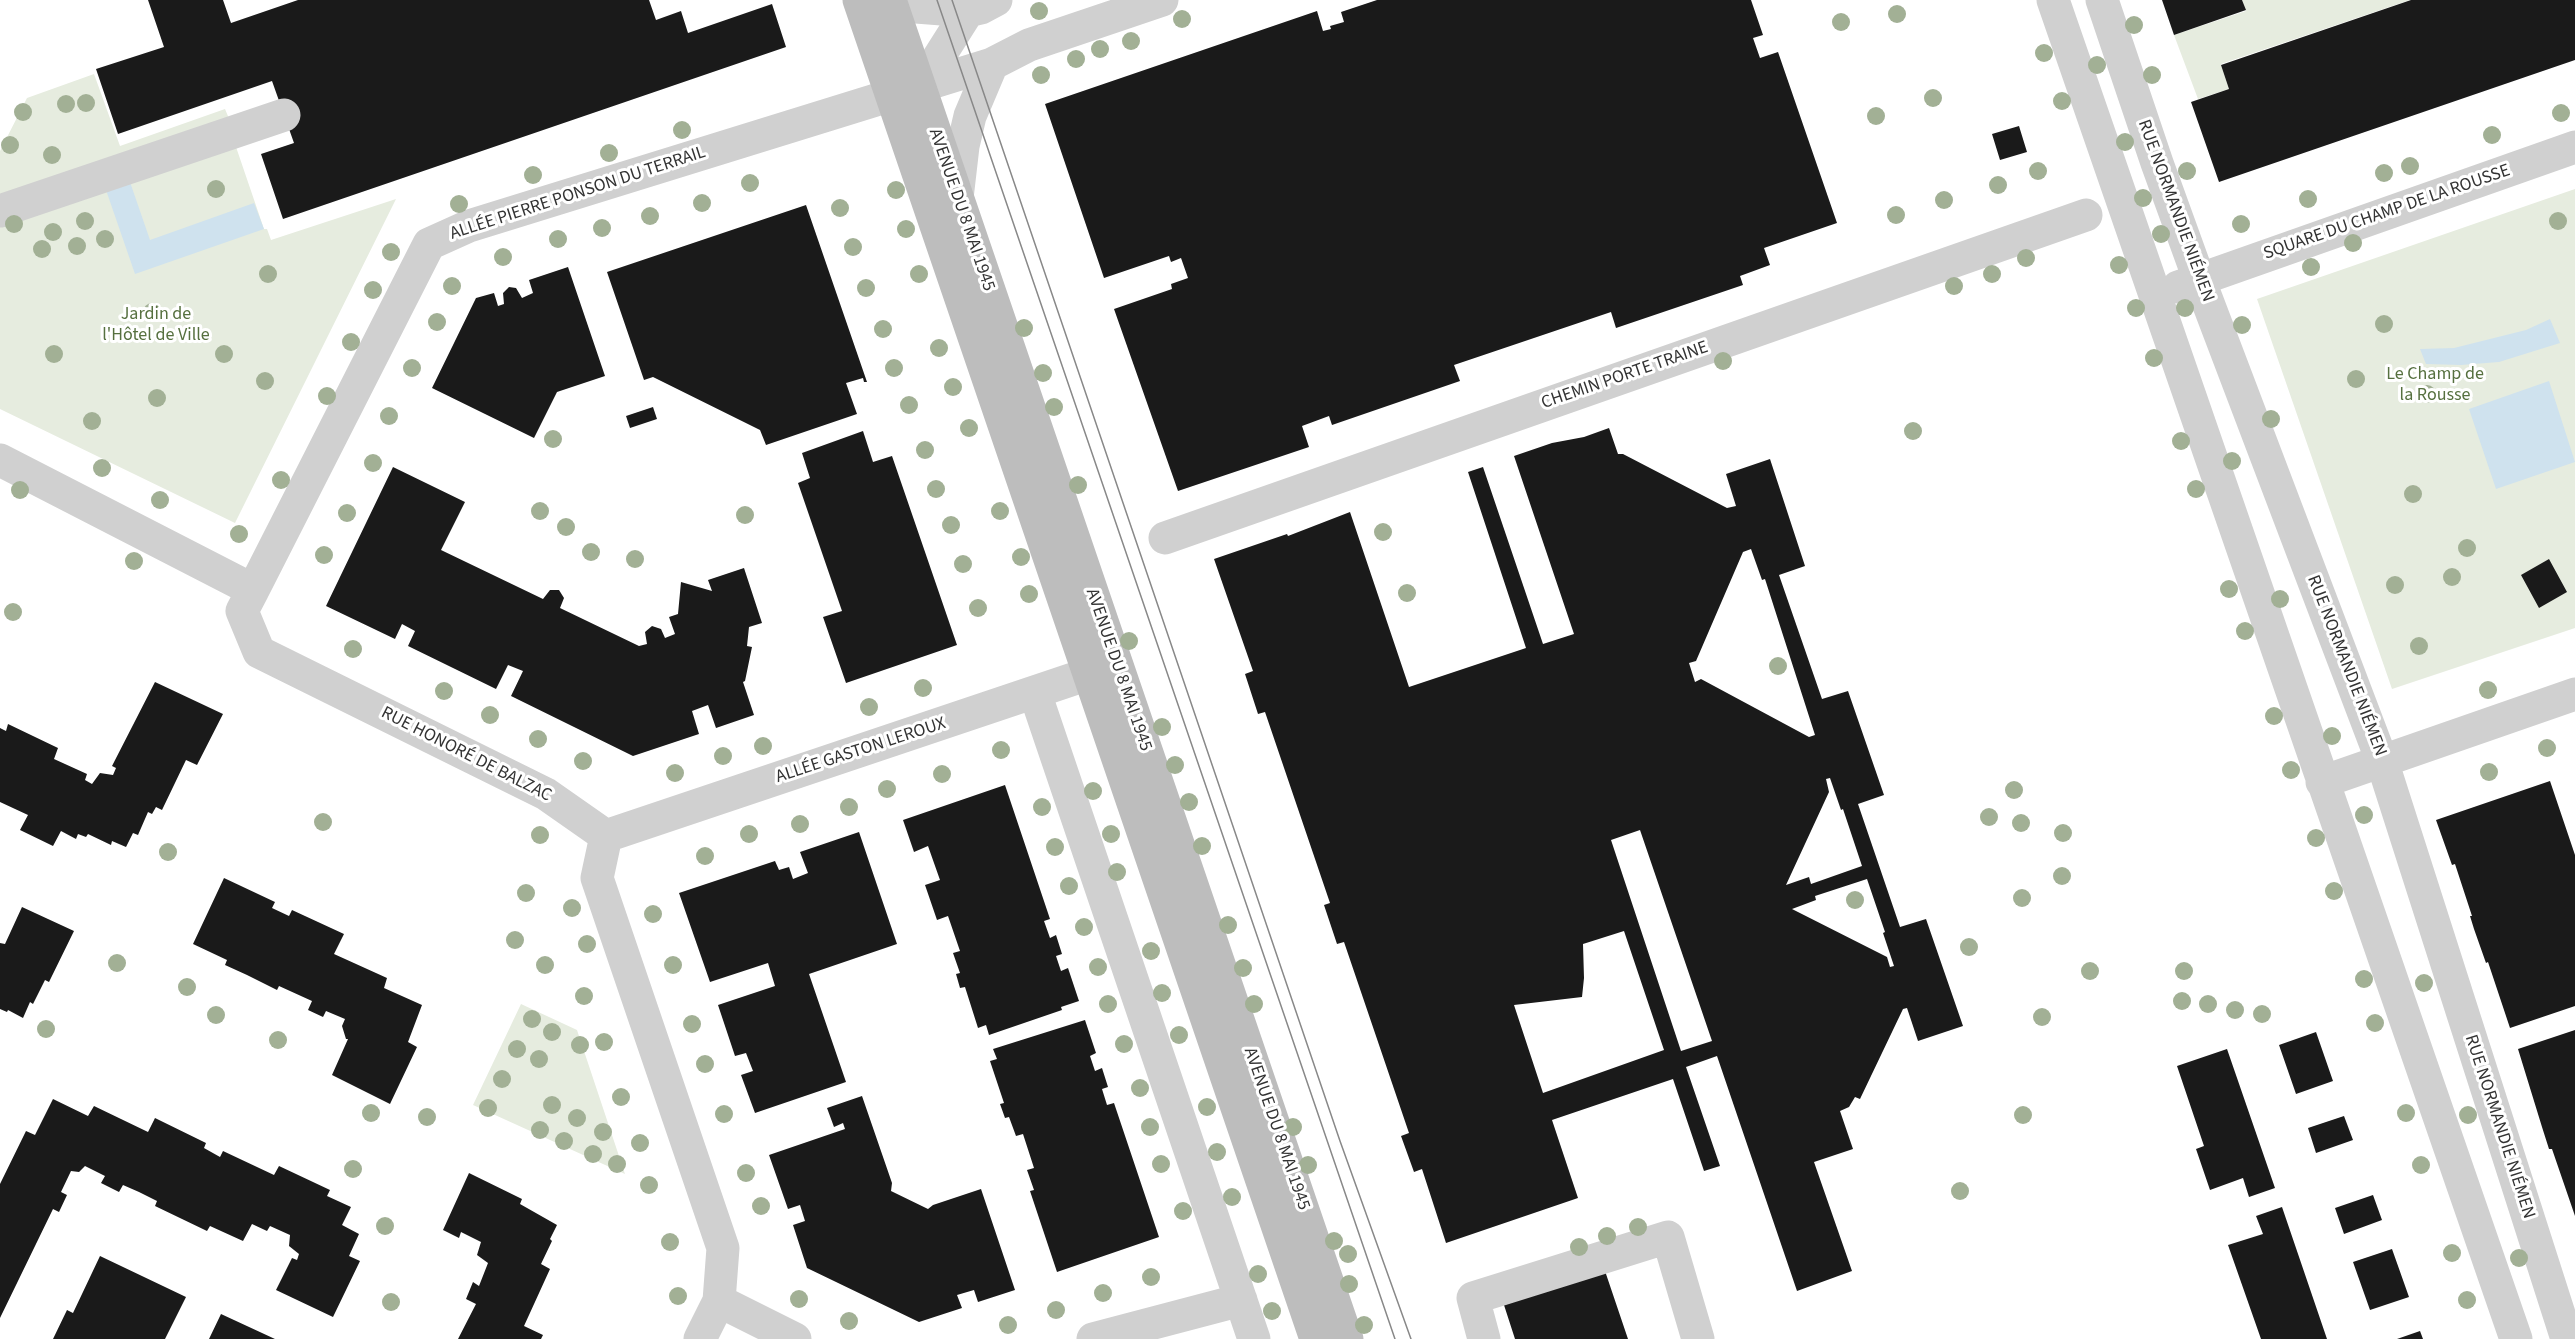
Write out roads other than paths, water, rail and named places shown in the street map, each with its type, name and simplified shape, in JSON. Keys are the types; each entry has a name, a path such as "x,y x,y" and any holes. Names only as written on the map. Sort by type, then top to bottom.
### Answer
{"main road":[{"name":"AVENUE DU 8 MAI 1945","path":"859,0 914,75 957,198 1102,669 1347,1339"},
{"name":"AVENUE DU 8 MAI 1945","path":"890,0 1316,1339"}],"street":[{"path":"866,0 914,75 982,6"},
{"path":"899,0 924,8 982,6"},
{"name":"ALLÉE PIERRE PONSON DU TERRAIL","path":"253,590 429,244 469,226 781,128 830,116 914,75 992,64 1029,45 1162,0"},
{"path":"2053,0 2516,1339"},
{"name":"RUE NORMANDIE NIÉMEN","path":"2102,0 2199,279 2382,761 2567,1339"},
{"path":"957,198 963,146 970,116 992,64"},
{"path":"0,211 284,115"},
{"name":"SQUARE DU CHAMP DE LA ROUSSE","path":"2154,295 2575,147"},
{"path":"2114,178 2157,163"},
{"name":"CHEMIN PORTE TRAINE","path":"1166,538 2085,215"},
{"path":"0,460 253,590"},
{"name":"RUE HONORÉ DE BALZAC","path":"253,590 242,611 259,652 546,794 606,836"},
{"name":"ALLÉE GASTON LEROUX","path":"606,836 1102,669"},
{"path":"1035,693 1254,1339"},
{"path":"2322,783 2575,694"},
{"path":"606,836 597,878 723,1248 719,1301 700,1339"},
{"path":"1484,1339 1473,1299 1668,1237 1698,1339"},
{"path":"1094,1339 1241,1300"},
{"path":"719,1301 795,1339"}],"water":[{"path":"130,182 150,240 254,203 264,229 135,274 106,190"},
{"path":"2550,319 2560,343 2499,362 2461,365 2426,364 2420,349 2454,348 2526,330"},
{"path":"2549,381 2575,462 2496,489 2469,409"}],"tram line":[{"path":"937,0 1395,1339"},
{"path":"952,0 1340,1141 1411,1339"}],"park label":[{"name":"Jardin de l'Hôtel de Ville","path":"156,325"},
{"name":"Le Champ de la Rousse","path":"2435,385"}]}
